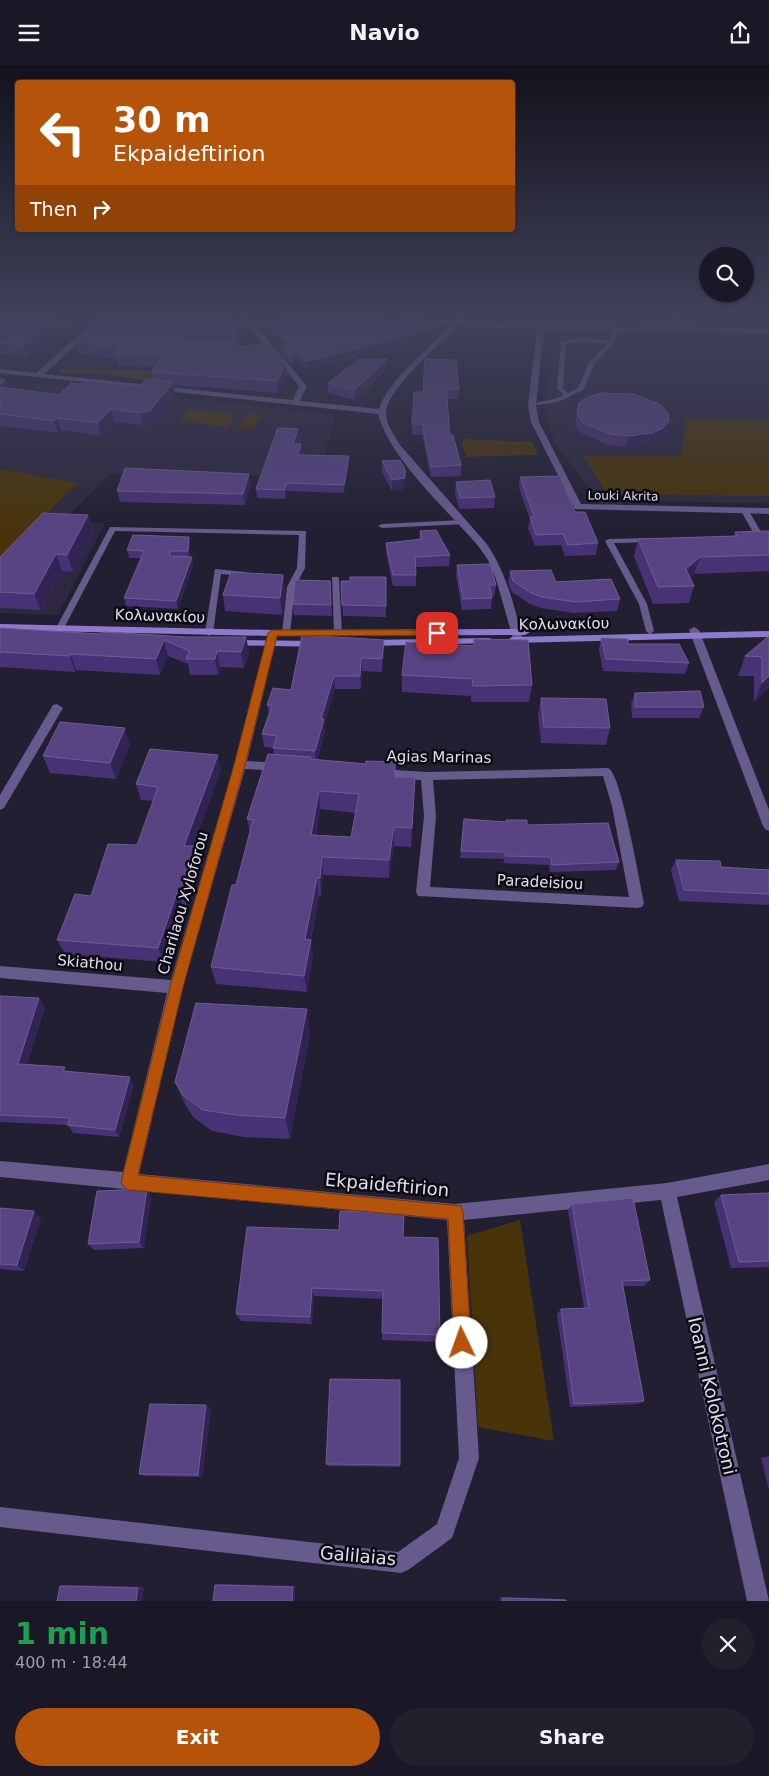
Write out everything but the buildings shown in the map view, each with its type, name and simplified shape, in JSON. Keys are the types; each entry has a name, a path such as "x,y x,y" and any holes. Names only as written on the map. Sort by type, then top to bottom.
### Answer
{"main road":[{"name":"Κολωνακίου","path":"0,627 209,633 272,639 286,633 517,636 650,631 695,633 769,627"},
{"name":"Κολωνακίου","path":"0,635 272,639 695,633 769,634"}],"street":[{"path":"163,389 381,412"},
{"path":"296,402 302,389"},
{"path":"393,389 381,412 384,424 391,436 492,560 517,636"},
{"name":"Louki Akrita","path":"534,389 532,405 535,422 578,507 769,511"},
{"path":"695,633 765,806 769,826"},
{"name":"Charilaou Xyloforou","path":"129,1182 176,987 240,765 272,639"},
{"path":"0,805 57,708"},
{"path":"240,765 294,768"},
{"name":"Agias Marinas","path":"370,772 427,776 608,772"},
{"name":"Paradeisiou","path":"427,776 430,816 423,892 637,903 618,806 608,772"},
{"name":"Skiathou","path":"0,972 176,987"},
{"name":"Ekpaideftirion","path":"0,1169 455,1212 667,1191 769,1172"},
{"name":"Ioanni Kolokotroni","path":"667,1191 758,1601"},
{"name":"Galilaias","path":"0,1517 401,1563 445,1531 469,1458 455,1212"}],"lane":[{"path":"561,389 568,395"},
{"path":"532,405 556,401 581,389"},
{"path":"745,511 765,539"},
{"path":"382,526 462,522"},
{"path":"60,628 113,529 303,533 301,568 291,587 286,633"},
{"path":"752,539 765,539"},
{"path":"650,631 643,605 609,541 657,540"},
{"path":"209,633 218,571 252,575"},
{"path":"335,579 338,633"}],"shaded area":[{"path":"32,389 92,389 336,415 322,462 305,476 110,473 64,520 105,523 58,615 0,613 0,417"},
{"path":"547,389 769,389 769,503 627,501 620,505 602,505 594,501 588,494 588,487 555,443 544,409"},
{"path":"189,409 236,414 227,427 179,421"},
{"path":"247,413 263,414 253,430 237,428"},
{"path":"686,418 769,420 769,496 607,494 583,456 681,456"},
{"path":"464,439 532,442 538,455 466,457 462,444"},
{"path":"0,469 78,483 0,559"},
{"path":"520,1220 554,1441 478,1427 467,1236"}],"route":[{"path":"437,633 273,633 240,765 176,987 129,1182 455,1212 462,1343"}]}
